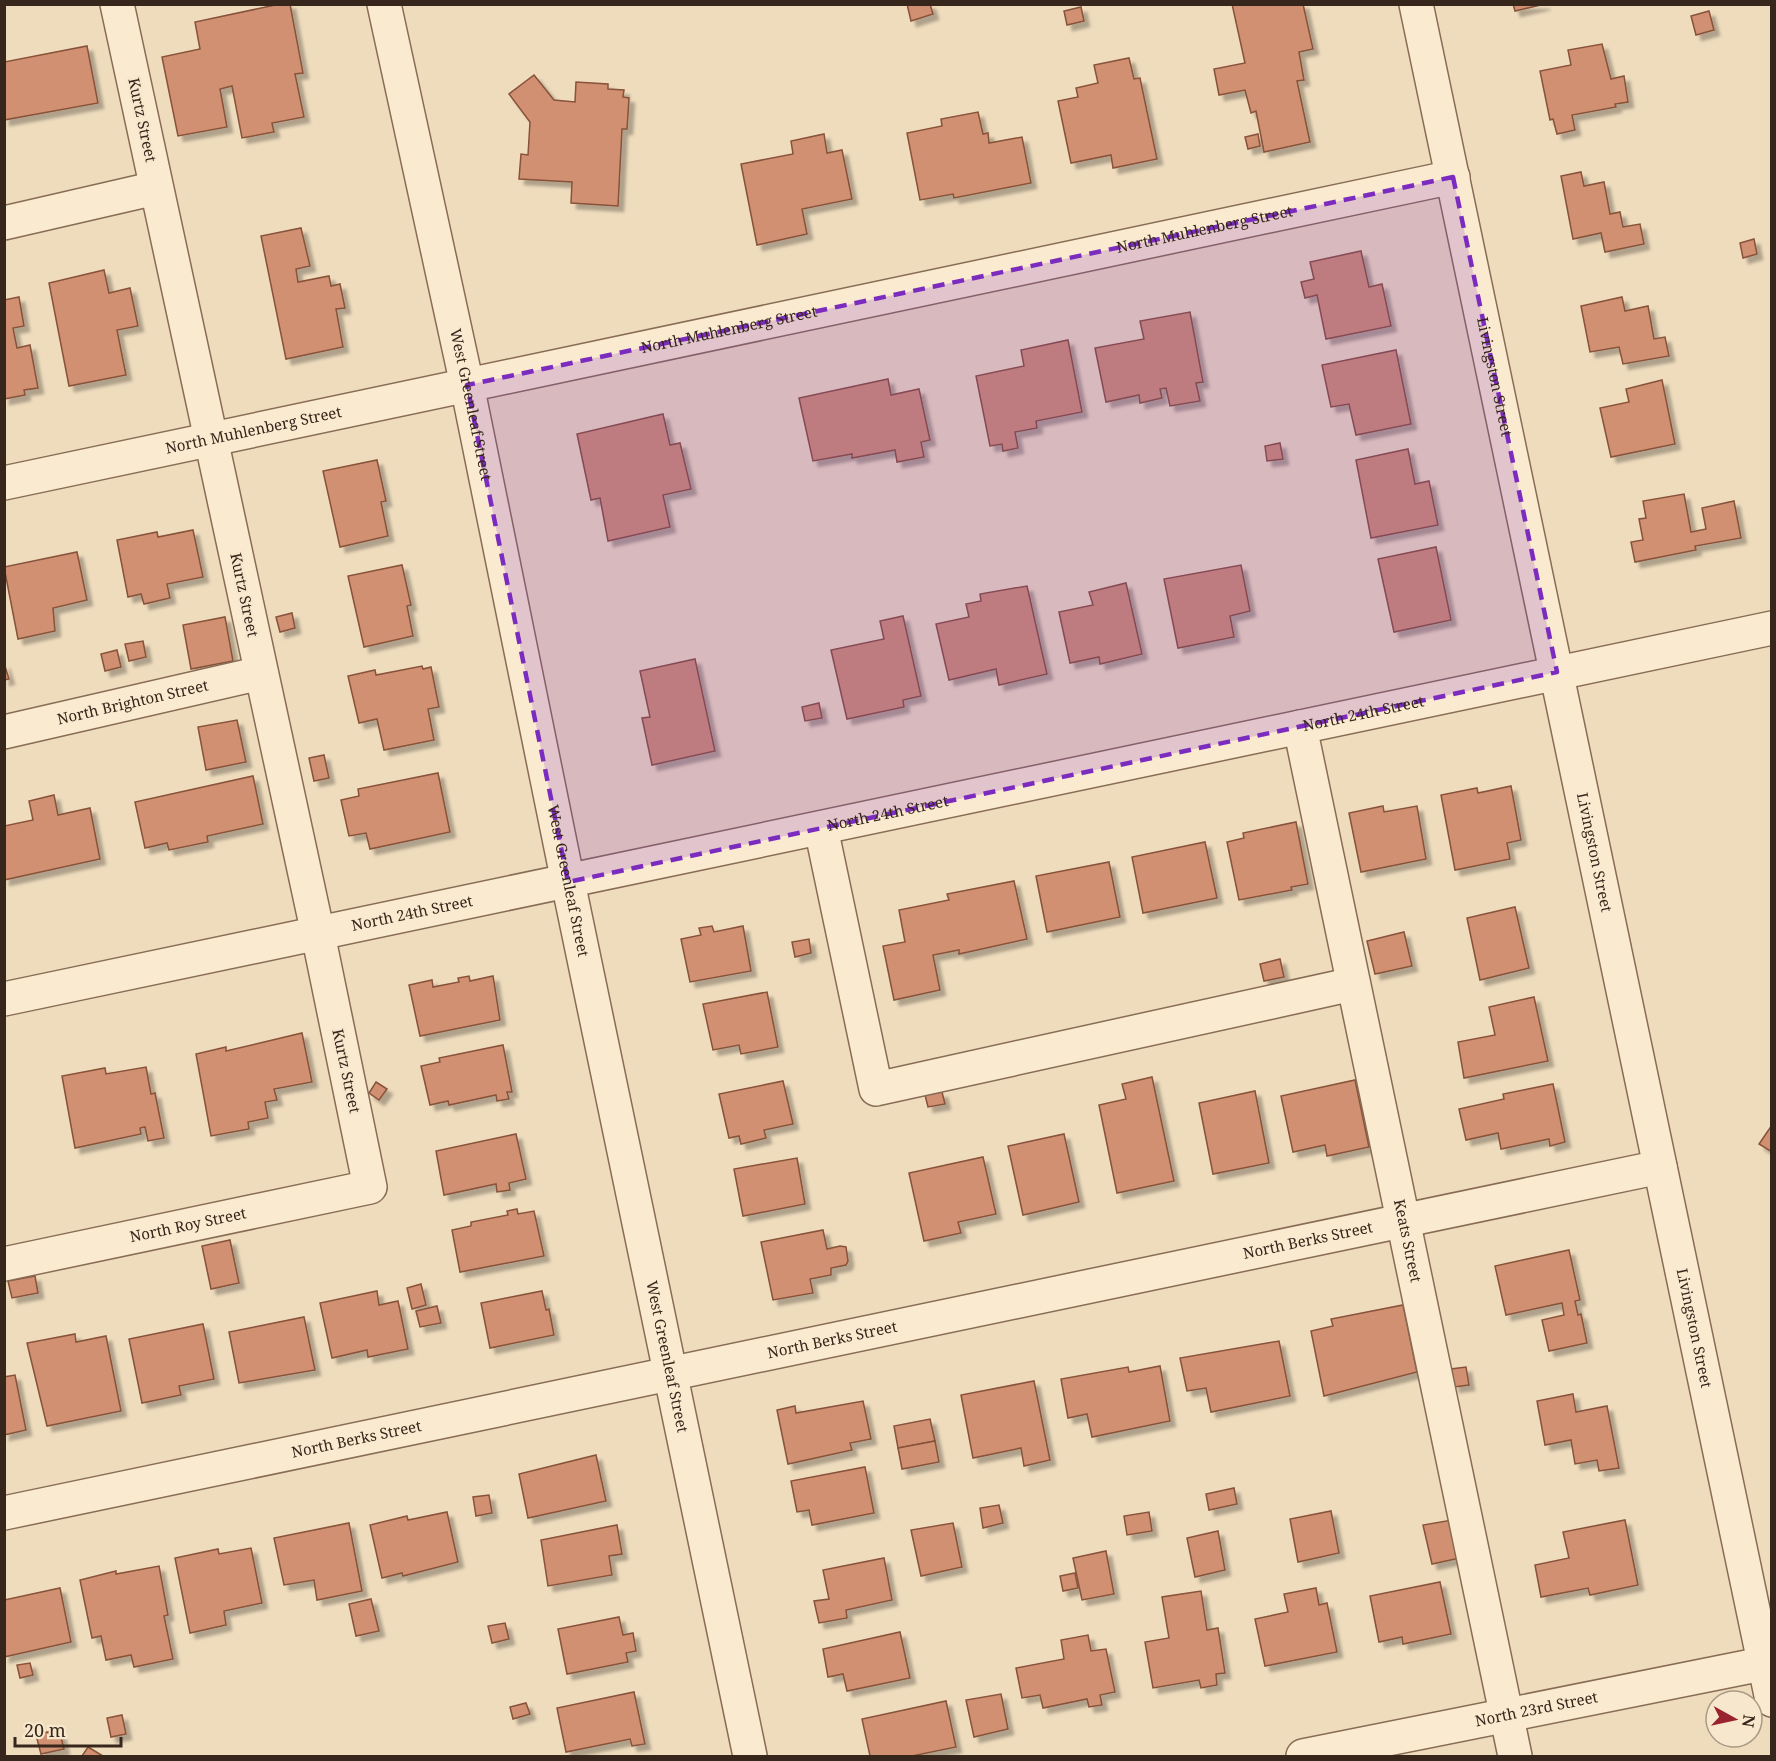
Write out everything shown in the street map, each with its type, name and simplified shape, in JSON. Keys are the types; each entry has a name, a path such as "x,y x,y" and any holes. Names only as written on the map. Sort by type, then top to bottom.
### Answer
{"street":[{"name":"Kurtz Street","path":"117,4 318,934 369,1187"},
{"name":"West Greenleaf Street","path":"384,4 467,385 750,1756"},
{"name":"Livingston Street","path":"1416,4 1660,1167 1768,1663 1772,1700"},
{"name":"North Muhlenberg Street","path":"4,483 1453,177"},
{"path":"4,223 156,188"},
{"name":"North 24th Street","path":"4,999 1772,628"},
{"name":"North Brighton Street","path":"4,732 261,673"},
{"name":"Keats Street","path":"1300,727 1515,1756"},
{"path":"821,828 876,1089 1353,984"},
{"name":"North Berks Street","path":"4,1513 1660,1167"},
{"name":"North Roy Street","path":"4,1264 369,1187"},
{"name":"North 23rd Street","path":"1303,1756 1768,1663"}],"highlighted area":[{"path":"1453,177 1557,672 568,882 467,385"}],"building":[{"path":"280,4 290,4 303,73 295,74 304,117 272,123 274,132 242,138 232,86 220,89 227,127 178,136 162,57 200,49 195,22"},
{"path":"907,4 930,4 933,14 911,21"},
{"path":"1232,4 1303,4 1313,49 1299,52 1304,80 1297,81 1310,142 1264,152 1256,111 1251,113 1245,90 1219,95 1214,69 1245,63"},
{"path":"1513,4 1545,4 1515,11"},
{"path":"1081,7 1084,21 1067,25 1064,11"},
{"path":"1709,11 1714,30 1696,35 1691,16"},
{"path":"1602,44 1611,79 1624,76 1628,102 1615,104 1616,107 1572,115 1575,130 1557,134 1553,119 1550,120 1540,71 1571,65 1568,50"},
{"path":"87,46 98,103 4,120 4,62"},
{"path":"1129,58 1134,79 1140,78 1157,159 1113,168 1111,155 1071,163 1058,101 1078,97 1076,88 1098,83 1094,65"},
{"path":"534,75 554,100 575,102 576,82 608,84 608,89 624,90 623,97 629,98 627,129 622,129 618,206 571,203 572,182 519,179 521,154 528,155 530,122 509,94"},
{"path":"978,112 983,134 988,133 989,143 1022,137 1031,183 954,198 953,194 920,200 907,133 942,126 941,119"},
{"path":"824,134 827,153 842,150 852,199 802,209 807,234 757,245 741,164 793,154 791,141"},
{"path":"1258,134 1260,146 1248,149 1245,137"},
{"path":"1581,172 1584,186 1604,182 1610,214 1620,212 1623,227 1640,224 1644,244 1605,252 1601,233 1573,239 1561,176"},
{"path":"301,228 310,266 296,269 298,282 329,276 331,286 340,284 345,308 336,309 343,347 286,359 261,236"},
{"path":"1754,239 1757,254 1743,258 1740,243"},
{"path":"1361,251 1369,287 1382,284 1391,326 1326,339 1317,295 1305,298 1301,282 1314,279 1310,262"},
{"path":"104,270 109,293 130,288 138,326 117,330 126,375 69,386 49,283"},
{"path":"19,297 24,326 13,328 17,348 30,345 38,388 24,390 25,395 4,399 4,300"},
{"path":"1622,297 1625,311 1648,306 1654,339 1665,337 1669,356 1623,364 1619,347 1590,352 1581,306"},
{"path":"1190,312 1203,382 1196,383 1200,401 1170,406 1166,388 1160,389 1162,398 1140,403 1139,395 1106,402 1095,348 1144,339 1140,321"},
{"path":"1068,340 1082,412 1036,421 1037,428 1015,432 1018,448 1003,451 1002,444 990,446 976,376 1024,366 1021,350"},
{"path":"1396,350 1411,424 1356,435 1349,404 1331,407 1322,365"},
{"path":"888,379 891,395 919,389 930,440 921,442 924,457 897,462 895,450 852,458 852,454 813,461 799,398"},
{"path":"1662,380 1675,444 1611,457 1600,408 1629,402 1626,389"},
{"path":"663,414 670,445 680,443 691,489 663,495 670,527 608,541 600,498 591,500 577,434"},
{"path":"1280,443 1283,459 1267,461 1265,446"},
{"path":"1408,449 1415,484 1429,481 1438,525 1371,538 1356,460"},
{"path":"377,460 386,501 381,502 388,536 340,547 323,471"},
{"path":"1684,494 1691,532 1706,529 1702,508 1734,501 1741,538 1695,546 1696,550 1635,562 1631,542 1643,540 1639,519 1646,518 1643,501"},
{"path":"193,530 203,577 167,584 170,598 144,604 141,594 128,597 117,540 157,532 158,537"},
{"path":"1436,547 1451,620 1394,632 1378,559"},
{"path":"77,552 87,600 53,608 55,631 18,639 4,567"},
{"path":"402,565 411,605 407,606 413,636 364,647 348,576"},
{"path":"1241,565 1250,611 1230,616 1234,637 1178,648 1164,579"},
{"path":"1126,583 1142,654 1100,664 1099,657 1070,663 1059,612 1093,605 1089,592"},
{"path":"1027,586 1047,674 999,685 996,669 949,680 936,624 969,617 966,604 981,601 980,594"},
{"path":"292,613 295,628 280,632 276,617"},
{"path":"903,616 921,696 903,700 904,707 847,719 831,650 884,639 880,621"},
{"path":"225,617 233,661 191,669 183,625"},
{"path":"143,641 146,657 129,661 125,644"},
{"path":"117,650 121,667 105,671 101,654"},
{"path":"695,659 715,751 652,765 642,718 650,717 640,671"},
{"path":"4,663 9,679 4,680"},
{"path":"422,666 423,669 431,667 439,707 428,709 434,740 384,750 377,719 359,723 348,676 375,670 376,675"},
{"path":"819,703 822,718 805,721 802,707"},
{"path":"237,720 246,762 206,770 198,727"},
{"path":"324,755 329,778 314,781 309,758"},
{"path":"438,773 450,832 370,849 366,833 349,836 341,800 359,796 358,789"},
{"path":"253,776 263,824 207,836 208,842 169,850 167,843 145,848 135,802"},
{"path":"1511,786 1521,840 1507,843 1510,859 1455,870 1441,795 1477,788 1478,793"},
{"path":"54,795 58,815 90,808 100,859 4,880 4,826 33,820 29,801"},
{"path":"1383,806 1384,812 1417,806 1426,859 1361,872 1349,813"},
{"path":"1296,822 1308,884 1291,887 1292,890 1239,900 1227,842 1244,838 1243,833"},
{"path":"1205,842 1217,898 1143,913 1132,857"},
{"path":"1109,862 1120,917 1047,932 1036,876"},
{"path":"1014,881 1027,939 959,954 959,950 933,955 940,990 894,1000 883,946 905,942 899,910 949,900 947,894"},
{"path":"1515,907 1529,968 1480,980 1467,918"},
{"path":"712,926 714,932 743,926 751,971 690,982 681,939 701,935 699,928"},
{"path":"1404,932 1412,966 1375,974 1367,941"},
{"path":"809,939 811,953 795,957 792,942"},
{"path":"1280,959 1284,977 1264,981 1260,964"},
{"path":"469,976 470,981 493,976 500,1020 420,1036 409,985 432,980 433,987 459,982 458,978"},
{"path":"767,992 778,1047 741,1054 739,1045 713,1050 703,1004"},
{"path":"1534,997 1548,1061 1464,1078 1458,1042 1495,1035 1489,1007"},
{"path":"302,1033 312,1082 274,1089 277,1100 265,1102 268,1118 248,1122 249,1129 211,1136 196,1054 226,1047 226,1051"},
{"path":"503,1045 512,1092 507,1092 509,1099 497,1101 496,1095 449,1105 448,1101 430,1105 421,1066 440,1062 439,1058"},
{"path":"146,1067 151,1094 155,1093 164,1138 148,1141 145,1127 140,1128 141,1134 75,1148 62,1076 105,1068 106,1074"},
{"path":"1152,1077 1174,1181 1117,1193 1099,1105 1126,1099 1122,1084"},
{"path":"1355,1080 1369,1147 1327,1156 1325,1145 1293,1152 1281,1096"},
{"path":"783,1081 793,1124 764,1130 766,1138 741,1144 739,1136 729,1138 719,1094"},
{"path":"376,1082 387,1089 379,1100 369,1093"},
{"path":"1553,1084 1565,1142 1550,1146 1549,1139 1501,1149 1498,1133 1466,1140 1459,1109 1504,1099 1503,1094"},
{"path":"1255,1091 1269,1163 1213,1174 1199,1103"},
{"path":"942,1092 945,1104 928,1107 925,1095"},
{"path":"1772,1125 1772,1152 1759,1144"},
{"path":"516,1134 526,1179 509,1183 510,1190 497,1192 496,1184 444,1195 436,1151"},
{"path":"1064,1134 1079,1202 1023,1215 1008,1146"},
{"path":"983,1157 996,1214 958,1222 961,1233 924,1241 909,1173"},
{"path":"797,1158 805,1204 743,1216 734,1169"},
{"path":"517,1209 518,1214 534,1211 544,1256 460,1272 452,1230 471,1226 471,1222 508,1215 507,1211"},
{"path":"823,1230 827,1249 846,1247 848,1261 846,1265 831,1268 831,1275 810,1279 813,1293 773,1300 761,1242"},
{"path":"230,1240 239,1283 211,1289 202,1246"},
{"path":"1569,1250 1580,1300 1575,1301 1578,1315 1581,1314 1587,1343 1549,1351 1542,1320 1564,1315 1562,1303 1506,1315 1495,1266"},
{"path":"35,1276 38,1293 12,1298 8,1281"},
{"path":"421,1284 426,1305 412,1309 407,1288"},
{"path":"377,1291 379,1305 398,1301 408,1349 368,1357 367,1350 332,1358 320,1303"},
{"path":"542,1291 546,1310 549,1309 554,1335 490,1348 481,1303"},
{"path":"1403,1305 1417,1372 1324,1396 1311,1331 1333,1326 1331,1319"},
{"path":"437,1306 441,1323 420,1327 416,1311"},
{"path":"304,1317 315,1370 239,1383 229,1332"},
{"path":"203,1324 214,1379 179,1386 181,1395 142,1403 129,1339"},
{"path":"75,1334 76,1342 106,1336 121,1411 47,1426 27,1343"},
{"path":"1279,1341 1290,1396 1211,1412 1206,1388 1187,1391 1180,1358"},
{"path":"1160,1366 1170,1421 1092,1437 1087,1414 1068,1418 1061,1379 1128,1367 1129,1372"},
{"path":"1466,1367 1469,1385 1454,1387 1451,1369"},
{"path":"15,1375 26,1430 4,1435 4,1377"},
{"path":"1034,1381 1050,1460 1024,1466 1021,1448 973,1458 961,1395"},
{"path":"1573,1394 1576,1412 1607,1406 1619,1468 1599,1471 1597,1460 1575,1464 1571,1440 1545,1445 1537,1401"},
{"path":"863,1401 871,1439 850,1443 852,1450 788,1464 777,1410 795,1406 796,1413"},
{"path":"930,1419 935,1441 898,1448 894,1426"},
{"path":"935,1441 939,1462 902,1469 898,1448"},
{"path":"596,1455 606,1501 528,1518 519,1474"},
{"path":"865,1467 874,1513 812,1525 809,1510 797,1512 791,1481"},
{"path":"1234,1488 1237,1504 1209,1510 1206,1494"},
{"path":"489,1495 492,1513 476,1516 473,1497"},
{"path":"999,1505 1003,1523 983,1528 980,1508"},
{"path":"1331,1511 1339,1553 1298,1562 1290,1519"},
{"path":"447,1512 458,1562 403,1576 402,1573 382,1578 370,1525 407,1516 408,1520"},
{"path":"1149,1512 1152,1531 1127,1535 1124,1516"},
{"path":"1452,1520 1460,1558 1432,1564 1423,1525"},
{"path":"1625,1520 1638,1585 1590,1595 1588,1588 1541,1597 1535,1565 1569,1558 1563,1532"},
{"path":"349,1523 362,1591 317,1600 314,1580 284,1585 274,1538"},
{"path":"953,1523 962,1567 921,1576 911,1530"},
{"path":"617,1525 622,1554 609,1556 612,1575 548,1586 541,1540"},
{"path":"1218,1531 1225,1570 1195,1577 1187,1538"},
{"path":"251,1548 262,1603 224,1611 226,1625 190,1633 175,1558 218,1549 219,1554"},
{"path":"1106,1551 1114,1594 1082,1600 1073,1558"},
{"path":"884,1558 892,1600 846,1610 847,1618 819,1623 814,1601 829,1599 823,1570"},
{"path":"159,1566 168,1615 164,1616 173,1659 134,1667 131,1655 106,1660 101,1636 92,1638 80,1580 116,1571 116,1574"},
{"path":"1075,1573 1078,1588 1063,1591 1060,1576"},
{"path":"1440,1582 1451,1634 1403,1644 1402,1637 1379,1642 1370,1596"},
{"path":"60,1588 71,1642 4,1657 4,1600"},
{"path":"1316,1588 1319,1605 1327,1603 1337,1652 1265,1666 1255,1619 1288,1612 1284,1594"},
{"path":"1201,1591 1207,1630 1218,1628 1225,1673 1216,1674 1217,1685 1201,1688 1199,1680 1153,1688 1145,1642 1169,1638 1162,1597"},
{"path":"371,1599 379,1631 356,1636 349,1604"},
{"path":"619,1617 623,1635 633,1633 636,1651 626,1653 628,1662 567,1674 558,1629"},
{"path":"505,1623 509,1639 492,1643 488,1626"},
{"path":"900,1632 910,1678 847,1691 843,1674 828,1677 823,1649"},
{"path":"1088,1635 1091,1651 1106,1649 1115,1692 1100,1695 1102,1705 1089,1707 1087,1699 1043,1708 1040,1695 1022,1698 1016,1668 1064,1659 1061,1640"},
{"path":"30,1663 33,1675 20,1678 17,1665"},
{"path":"634,1692 645,1744 632,1746 630,1739 566,1752 557,1708"},
{"path":"1001,1694 1008,1729 974,1737 966,1700"},
{"path":"946,1701 956,1747 912,1756 870,1756 862,1719"},
{"path":"526,1703 530,1714 513,1719 510,1707"},
{"path":"122,1715 126,1734 111,1737 107,1718"},
{"path":"59,1729 64,1749 41,1754 36,1735"},
{"path":"88,1747 103,1756 82,1756"}]}
